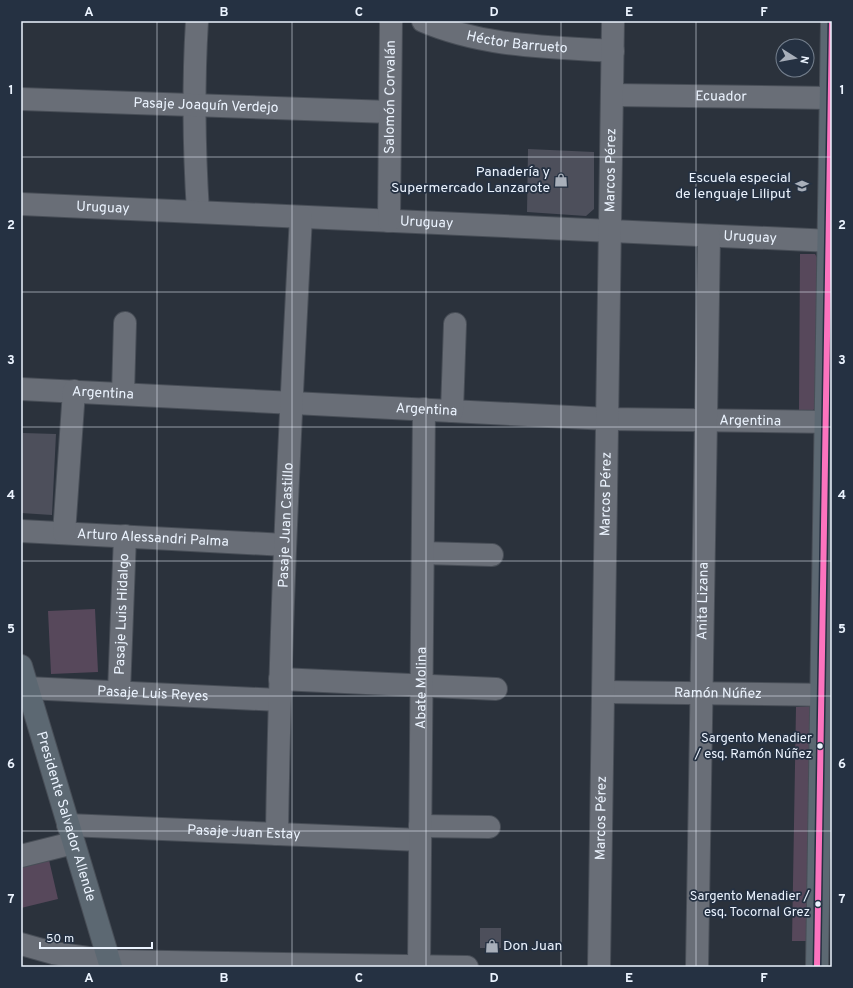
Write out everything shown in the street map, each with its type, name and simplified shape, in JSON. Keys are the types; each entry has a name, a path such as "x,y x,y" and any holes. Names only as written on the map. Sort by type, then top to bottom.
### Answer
{"main road":[{"path":"817,967 827,695 832,21"},
{"name":"Presidente Salvador Allende","path":"21,666 110,964"}],"street":[{"path":"197,21 194,105 198,212"},
{"name":"Salomón Corvalán","path":"389,221 391,21"},
{"name":"Héctor Barrueto","path":"423,21 465,35 491,41 534,46 613,50"},
{"name":"Marcos Pérez","path":"600,967 613,21"},
{"name":"Ecuador","path":"612,95 831,98"},
{"name":"Pasaje Joaquín Verdejo","path":"21,99 390,112"},
{"name":"Uruguay","path":"21,204 830,241"},
{"name":"Pasaje Juan Castillo","path":"277,834 285,545 301,217"},
{"name":"Anita Lizana","path":"696,967 709,236"},
{"path":"123,394 125,323"},
{"path":"452,411 455,324"},
{"name":"Argentina","path":"21,389 608,419 829,422"},
{"path":"64,533 74,392"},
{"name":"Abate Molina","path":"419,967 424,409"},
{"name":"Arturo Alessandri Palma","path":"21,530 285,545"},
{"name":"Pasaje Luis Hidalgo","path":"119,692 125,536"},
{"path":"423,553 492,555"},
{"name":"Pasaje Luis Reyes","path":"27,688 119,692 422,686 496,689"},
{"name":"Ramón Núñez","path":"604,692 827,695"},
{"name":"Pasaje Juan Estay","path":"21,856 71,834 420,833 489,827"},
{"path":"21,944 53,953 110,964 467,967"}],"shaded area":[{"path":"800,254 815,254 820,263 818,406 813,410 799,410"},
{"path":"95,609 98,672 51,674 48,611"},
{"path":"812,706 808,941 792,941 796,707"},
{"path":"832,706 832,859 824,859"},
{"path":"49,860 58,899 21,908 21,867"}],"building":[{"name":"Panadería y Supermercado Lanzarote","path":"528,149 594,152 594,209 586,216 527,212"},
{"path":"23,433 56,434 52,515 21,513"},
{"path":"480,928 501,928 501,948 480,948"}],"transit line":[{"path":"817,967 832,21"}],"place":[{"name":"Panadería y Supermercado Lanzarote","path":"561,180"},
{"name":"Escuela especial de lenguaje Liliput","path":"802,186"},
{"name":"Sargento Menadier / esq. Ramón Núñez","path":"820,746"},
{"name":"Sargento Menadier / esq. Tocornal Grez","path":"818,904"},
{"name":"Don Juan","path":"492,946"}]}
